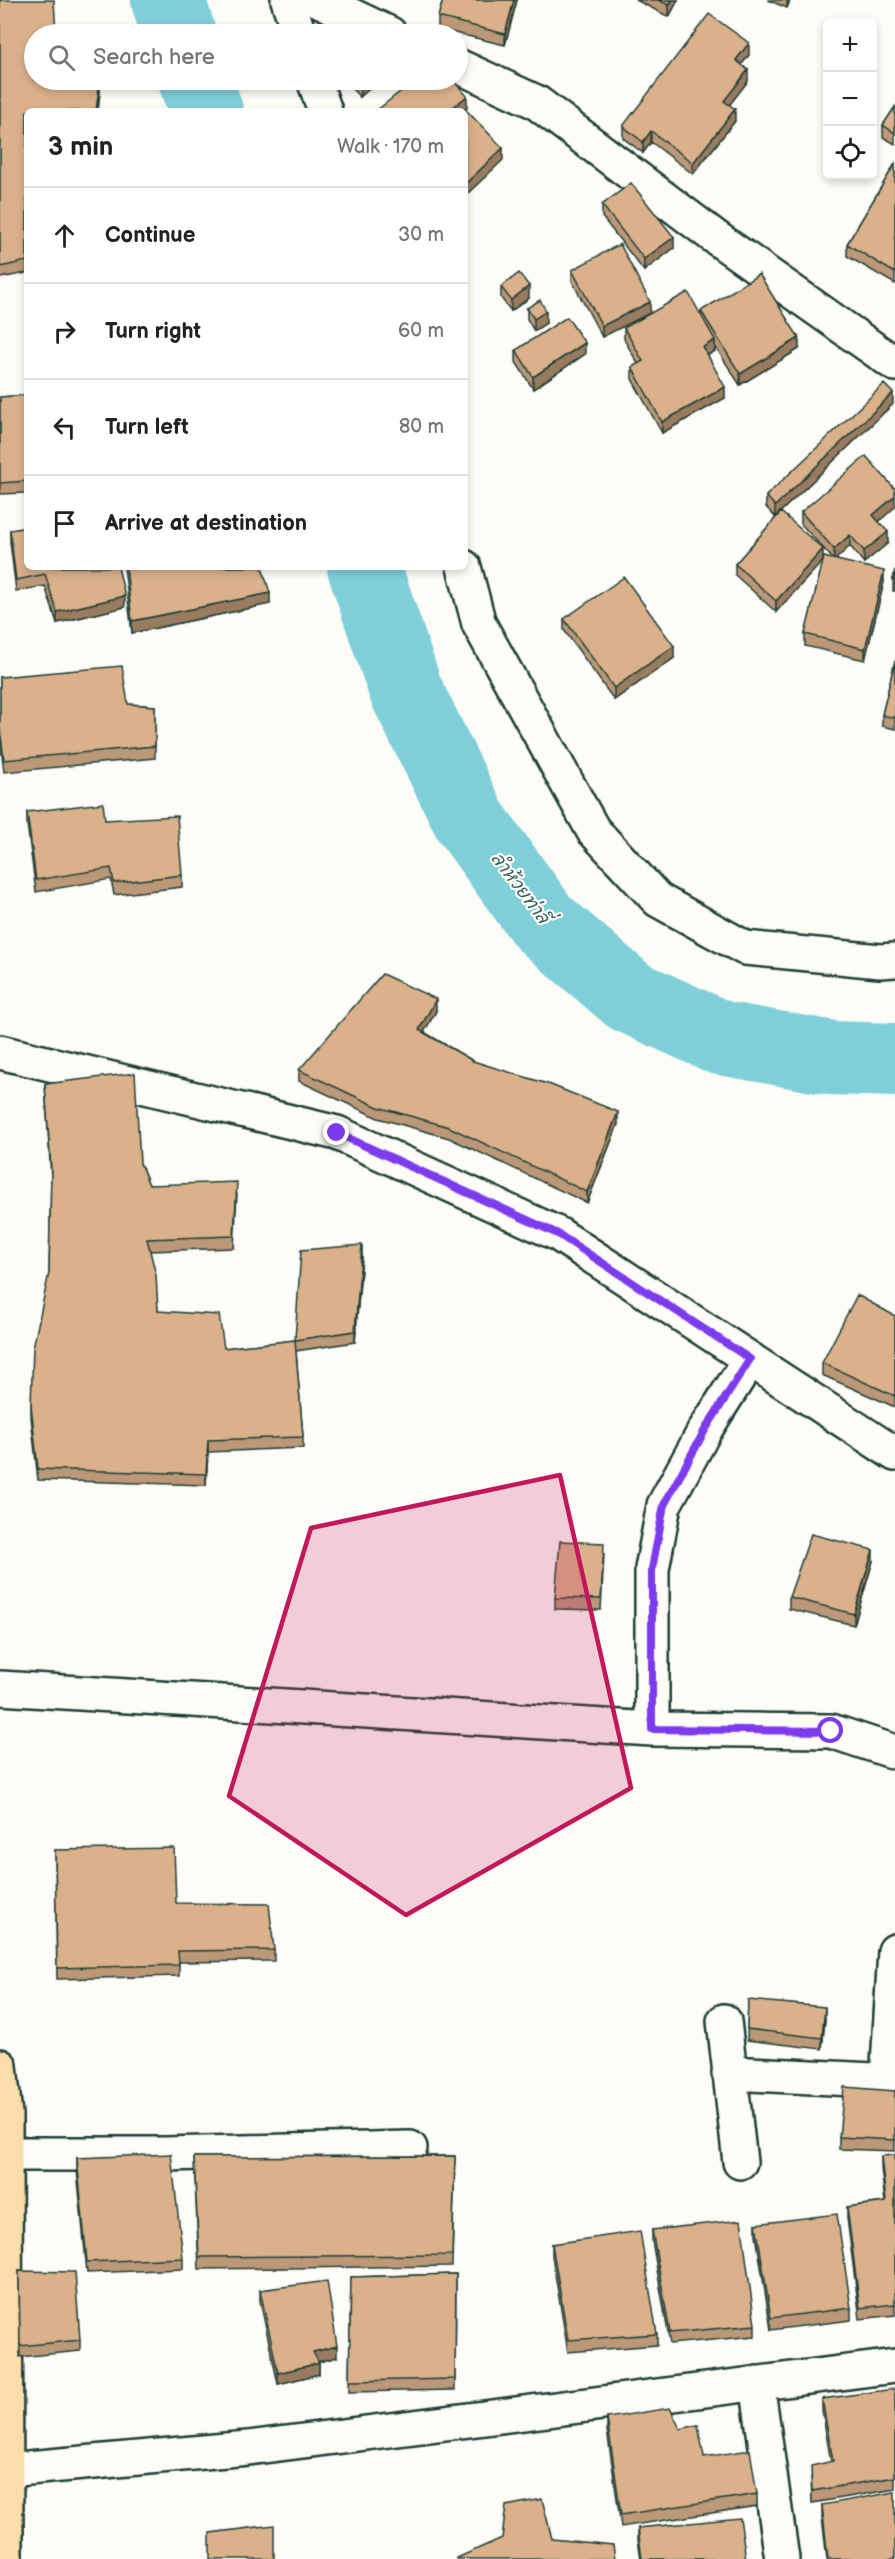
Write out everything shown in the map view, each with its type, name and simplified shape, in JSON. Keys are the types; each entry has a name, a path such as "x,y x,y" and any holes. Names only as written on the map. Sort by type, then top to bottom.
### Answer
{"main road":[{"path":"0,2066 6,2154 6,2559"}],"street":[{"path":"288,0 296,24"},
{"path":"319,0 369,24"},
{"path":"468,71 536,102 715,237 895,364"},
{"path":"318,90 324,108"},
{"path":"465,570 479,624 593,830 658,900 745,948 880,961 895,960"},
{"path":"0,1052 337,1133 558,1234 895,1454"},
{"path":"652,1729 652,1569 664,1505 705,1430 750,1359"},
{"path":"0,1688 652,1729 831,1731 895,1752"},
{"path":"729,2073 891,2081 895,1951"},
{"path":"724,2021 740,2162"},
{"path":"6,2154 164,2154 410,2148"},
{"path":"6,2470 248,2448 895,2366"},
{"path":"757,2383 782,2559"}],"highlighted area":[{"path":"560,1475 631,1788 406,1915 229,1796 311,1528"}],"building":[{"path":"0,0 54,0 55,24 24,24 24,90 99,90 96,108 24,108 24,262 0,267"},
{"path":"443,0 514,0 505,34 438,17"},
{"path":"658,0 672,0 669,5"},
{"path":"709,14 749,43 736,60 748,70 724,101 735,109 693,163 651,131 643,142 623,126"},
{"path":"402,90 462,90 467,96 452,108 380,108"},
{"path":"895,107 895,133 883,125"},
{"path":"468,112 503,148 468,181"},
{"path":"895,164 895,273 847,244"},
{"path":"631,183 674,237 644,259 602,205"},
{"path":"620,244 650,302 602,326 572,270"},
{"path":"519,273 529,286 511,300 501,287"},
{"path":"759,274 799,338 740,374 701,311"},
{"path":"688,292 715,340 703,347 725,387 662,422 632,367 643,361 624,328"},
{"path":"540,300 546,311 534,319 527,308"},
{"path":"567,317 585,343 533,377 516,350"},
{"path":"884,384 893,393 775,506 766,496"},
{"path":"24,395 24,481 0,483 0,397"},
{"path":"866,456 895,489 895,496 873,515 888,532 864,551 850,535 834,549 801,512"},
{"path":"781,512 823,549 776,601 735,564"},
{"path":"24,528 24,570 119,570 125,596 57,612 45,574 16,580 10,530"},
{"path":"824,557 884,571 865,649 805,634"},
{"path":"126,570 263,570 270,593 132,621"},
{"path":"624,577 674,646 614,688 564,619"},
{"path":"895,661 895,718 882,715"},
{"path":"122,666 128,704 155,706 155,746 4,760 0,728 0,677"},
{"path":"103,803 105,820 177,816 182,875 114,883 111,868 36,880 27,812"},
{"path":"382,974 436,999 419,1030 473,1061 551,1085 618,1112 587,1192 449,1127 378,1107 299,1070"},
{"path":"135,1073 140,1163 149,1185 237,1182 234,1236 147,1239 156,1275 158,1311 219,1315 224,1348 295,1340 303,1437 208,1440 206,1474 38,1469 31,1405 33,1348 49,1273 51,1169 45,1084"},
{"path":"362,1245 355,1331 295,1340 301,1250"},
{"path":"857,1295 895,1316 895,1396 822,1363"},
{"path":"811,1534 873,1550 854,1614 789,1597"},
{"path":"560,1541 604,1543 601,1599 555,1598"},
{"path":"174,1848 176,1903 269,1904 274,1950 178,1951 179,1965 57,1968 55,1850"},
{"path":"748,2000 825,2007 822,2038 747,2029"},
{"path":"844,2087 895,2091 895,2140 839,2137"},
{"path":"171,2154 183,2258 87,2262 77,2158"},
{"path":"895,2155 895,2304 860,2308 847,2207 886,2202 881,2156"},
{"path":"455,2156 452,2255 199,2257 194,2157"},
{"path":"837,2214 851,2308 771,2318 756,2224"},
{"path":"741,2220 755,2325 670,2333 652,2230"},
{"path":"640,2231 657,2334 568,2340 552,2244"},
{"path":"19,2271 75,2272 80,2340 20,2346"},
{"path":"456,2274 455,2379 349,2381 351,2277"},
{"path":"327,2281 337,2346 313,2352 319,2363 278,2373 260,2290"},
{"path":"894,2389 895,2477 812,2491 811,2466 833,2461 822,2399"},
{"path":"670,2408 680,2429 698,2425 704,2457 750,2450 757,2494 621,2515 607,2418"},
{"path":"895,2492 895,2559 828,2559 822,2505"},
{"path":"542,2499 552,2539 613,2545 615,2559 457,2559 502,2538 506,2506"},
{"path":"740,2518 746,2559 642,2559 638,2528"},
{"path":"274,2525 274,2559 210,2559 210,2533"}],"waterway":[{"name":"ลำห้วยท่าลี่","path":"168,0 176,24"},
{"name":"ลำห้วยท่าลี่","path":"199,90 205,108"},
{"name":"ลำห้วยท่าลี่","path":"365,570 406,691 470,821 543,922 629,996 721,1038 832,1058 895,1060"}],"route":[{"path":"337,1133 558,1234 750,1359 705,1430 664,1505 652,1569 652,1729 831,1731"}]}
